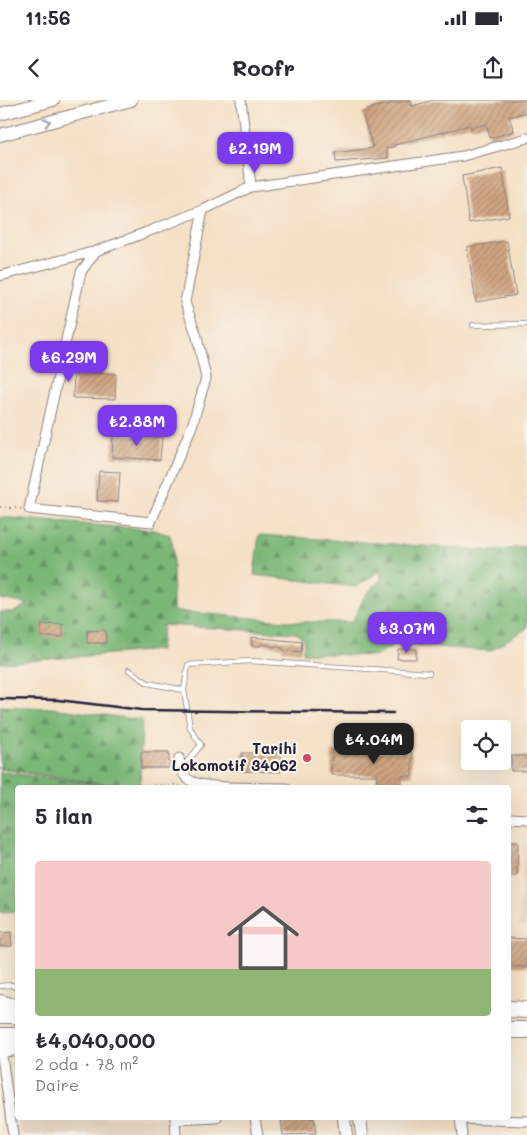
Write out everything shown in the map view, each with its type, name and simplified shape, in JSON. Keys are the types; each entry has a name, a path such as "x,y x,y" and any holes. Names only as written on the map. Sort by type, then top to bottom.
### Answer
{"highway":[{"path":"0,1003 15,1007"},
{"path":"511,1010 527,1010"},
{"path":"0,1015 15,1015"},
{"path":"511,1030 527,1030"},
{"path":"0,1036 15,1036"},
{"path":"0,1049 15,1047"}],"main road":[{"path":"0,114 53,100"},
{"path":"0,135 131,100"},
{"path":"344,1120 346,1135"},
{"path":"360,1120 362,1135"}],"street":[{"path":"241,100 251,187"},
{"path":"0,276 96,250 203,210 251,187 462,156 527,138"},
{"path":"96,250 81,272 29,509 152,522 192,426 206,378 197,337 185,302 203,210"},
{"path":"179,758 181,769 187,779 198,785"},
{"path":"511,818 527,818"},
{"path":"0,1049 13,1135"},
{"path":"175,1120 176,1135"},
{"path":"255,1120 258,1135"},
{"path":"460,1120 462,1135"},
{"path":"505,1120 527,1121"}],"lane":[{"path":"473,325 527,324"},
{"path":"181,769 201,745 190,728 184,690 188,664 251,661 428,673"},
{"path":"129,670 148,683 184,690"},
{"path":"0,986 15,986"}],"path":[{"path":"0,507 29,509"},
{"path":"0,769 113,785"}],"shaded area":[{"path":"525,825 527,926 519,926"},
{"path":"18,1120 166,1120 167,1132 139,1135 20,1135"}],"green space":[{"path":"0,517 153,530 170,535 173,548 173,611 298,622 352,622 365,595 382,578 379,571 356,587 254,575 259,535 496,551 527,546 527,628 490,651 395,644 376,656 303,653 304,640 296,633 163,625 160,650 0,663 0,612 14,612 28,604 0,599"},
{"path":"0,706 52,708 142,720 140,785 113,785 0,769"},
{"path":"0,772 108,785 15,785 15,912 0,913"}],"building":[{"path":"410,100 412,106 434,100 527,100 527,112 509,117 514,131 490,138 486,124 471,128 470,125 386,148 388,158 336,162 335,153 373,148 362,113 375,107"},
{"path":"502,168 509,216 469,223 462,176"},
{"path":"507,241 516,295 476,302 467,247"},
{"path":"74,372 116,374 115,399 73,398"},
{"path":"113,435 162,437 160,460 112,457"},
{"path":"99,471 120,472 118,502 97,501"},
{"path":"63,624 63,637 41,637 41,625"},
{"path":"106,630 106,643 87,643 87,631"},
{"path":"251,637 302,642 301,652 283,650 283,648 261,644 261,646 252,646"},
{"path":"398,649 416,649 416,659 397,659"},
{"path":"332,751 412,752 412,776 402,776 402,784 376,785 377,775 331,775"},
{"path":"141,752 169,752 169,768 141,768"},
{"path":"242,753 281,753 281,772 242,771"},
{"path":"511,756 527,756 527,771 511,770"},
{"path":"511,842 518,842 517,876 511,876"},
{"path":"11,932 12,946 0,946 0,933"},
{"path":"511,938 527,939 527,967 511,966"},
{"path":"281,1120 314,1120 316,1134 283,1135"}],"railway":[{"path":"0,699 58,700 142,710 393,713"}],"place":[{"name":"Tarihi Lokomotif 34062","path":"307,758"}]}
